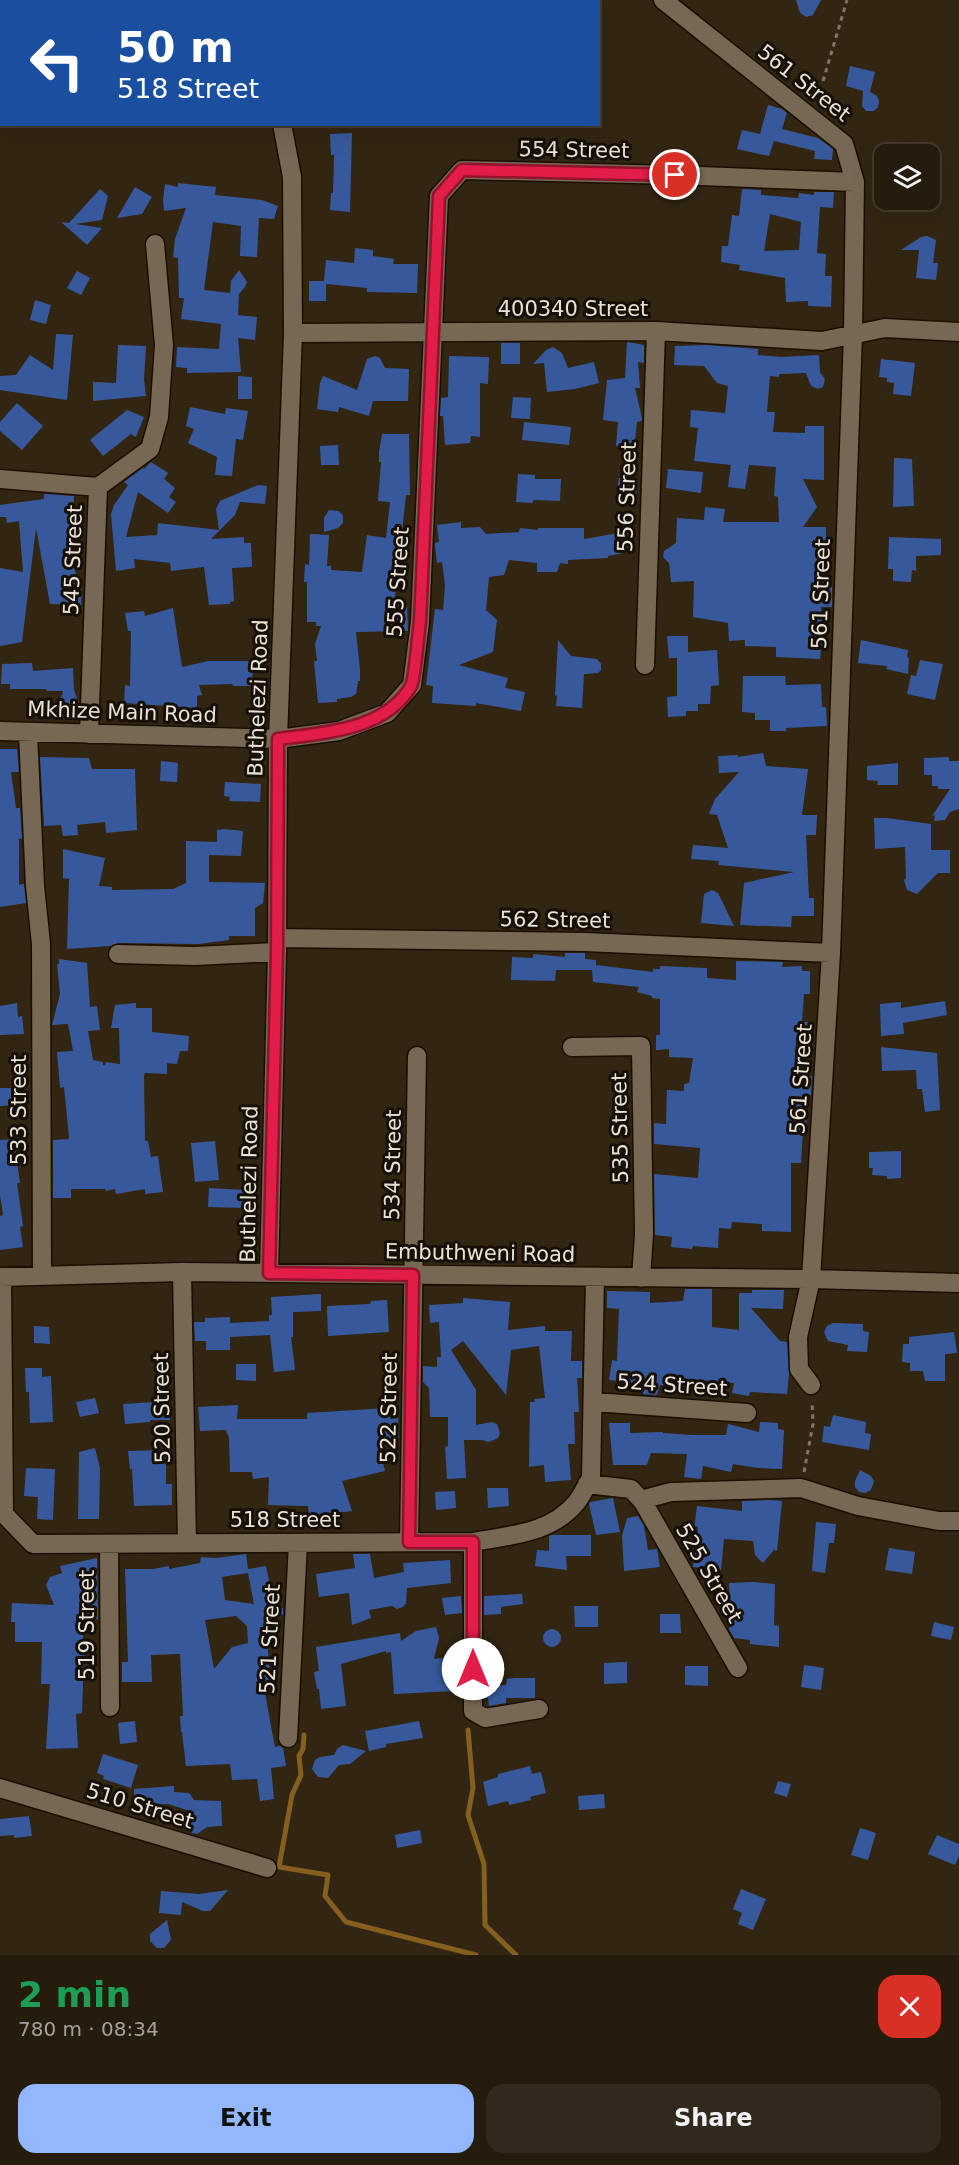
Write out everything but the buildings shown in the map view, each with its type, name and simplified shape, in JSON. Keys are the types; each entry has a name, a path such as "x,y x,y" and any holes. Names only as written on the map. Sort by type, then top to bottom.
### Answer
{"street":[{"name":"561 Street","path":"663,0 844,144 855,182 853,334 831,953 811,1278"},
{"name":"Buthelezi Road","path":"269,1273 277,945 278,739 293,333 292,177 282,126"},
{"name":"554 Street","path":"433,333 439,196 462,170 855,182"},
{"path":"98,486 150,449 159,417 164,345 155,244"},
{"name":"400340 Street","path":"293,333 656,331 822,341 885,328 959,332"},
{"name":"556 Street","path":"645,665 656,331"},
{"name":"555 Street","path":"278,739 339,731 387,713 412,685 420,622 433,333"},
{"name":"545 Street","path":"0,479 98,486 89,734"},
{"name":"Mkhize Main Road","path":"0,731 278,739"},
{"name":"533 Street","path":"28,733 34,886 41,944 42,1276"},
{"name":"562 Street","path":"118,954 195,956 277,945 585,942 831,953"},
{"name":"535 Street","path":"572,1047 641,1046 644,1234 641,1278"},
{"name":"534 Street","path":"413,1275 417,1056"},
{"name":"Embuthweni Road","path":"1,1276 182,1272 811,1278 959,1283"},
{"name":"520 Street","path":"182,1272 187,1543"},
{"name":"522 Street","path":"409,1542 413,1275"},
{"name":"518 Street","path":"1,1276 4,1514 33,1544 473,1542 537,1531 560,1518 577,1502 591,1478 595,1277"},
{"path":"811,1278 798,1337 799,1369 811,1385"},
{"name":"524 Street","path":"594,1402 747,1413"},
{"path":"587,1484 631,1489 640,1500"},
{"name":"525 Street","path":"738,1668 640,1500 671,1492 801,1488 858,1506 939,1521 959,1521"},
{"path":"473,1542 473,1711 485,1718 539,1709"},
{"name":"521 Street","path":"288,1738 298,1543"},
{"name":"519 Street","path":"110,1544 110,1707"},
{"name":"510 Street","path":"0,1788 267,1868"}],"path":[{"path":"823,81 847,0"},
{"path":"801,1488 813,1424 811,1385"}],"waterway":[{"path":"468,1730 473,1788 468,1815 484,1864 485,1925 516,1955"},
{"path":"304,1735 303,1749 299,1756 301,1775 292,1795 279,1867 328,1875 325,1896 346,1922 476,1955"}],"route":[{"path":"473,1669 473,1542 409,1542 413,1275 269,1273 277,952 278,739 339,731 387,713 412,685 420,622 439,196 462,170 675,175"}]}
